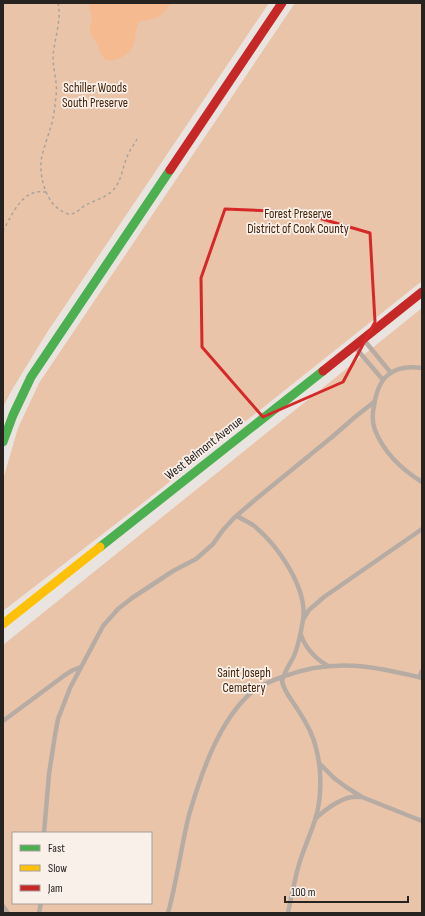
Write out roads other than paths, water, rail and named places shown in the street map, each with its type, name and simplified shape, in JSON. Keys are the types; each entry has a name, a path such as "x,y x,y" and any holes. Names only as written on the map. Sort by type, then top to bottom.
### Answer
{"main road":[{"path":"3,442 13,415 31,377 282,3"},
{"name":"West Belmont Avenue","path":"3,624 422,292"}],"lane":[{"path":"363,339 391,373"},
{"path":"354,346 383,380"},
{"path":"422,368 412,366 403,367 396,369 386,376 378,390 374,402 372,421 374,429 385,451 402,468 422,482"},
{"path":"44,832 49,774 58,719 70,688 103,626 118,609 132,598 173,571 196,559 214,544 223,530 236,516 374,402"},
{"path":"236,516 252,525 271,542 280,553 293,576 303,603 304,618 301,634 294,656 283,676 282,681 283,687 306,722 312,735 319,763 320,790 315,819 298,868 288,913"},
{"path":"304,618 309,610 324,597 422,529"},
{"path":"301,634 305,644 318,660 328,666"},
{"path":"168,913 173,896 189,816 203,773 226,723 235,710 252,692 268,681 308,669 328,666 364,666 420,678 422,671"},
{"path":"3,721 65,675 81,667"},
{"path":"319,763 340,782 362,797 422,821"},
{"path":"315,819 328,808 344,800 362,797"},
{"path":"3,906 8,913"}],"park label":[{"name":"Schiller Woods South Preserve","path":"95,96"},
{"name":"Forest Preserve District of Cook County","path":"298,222"},
{"name":"Saint Joseph Cemetery","path":"244,680"}]}
